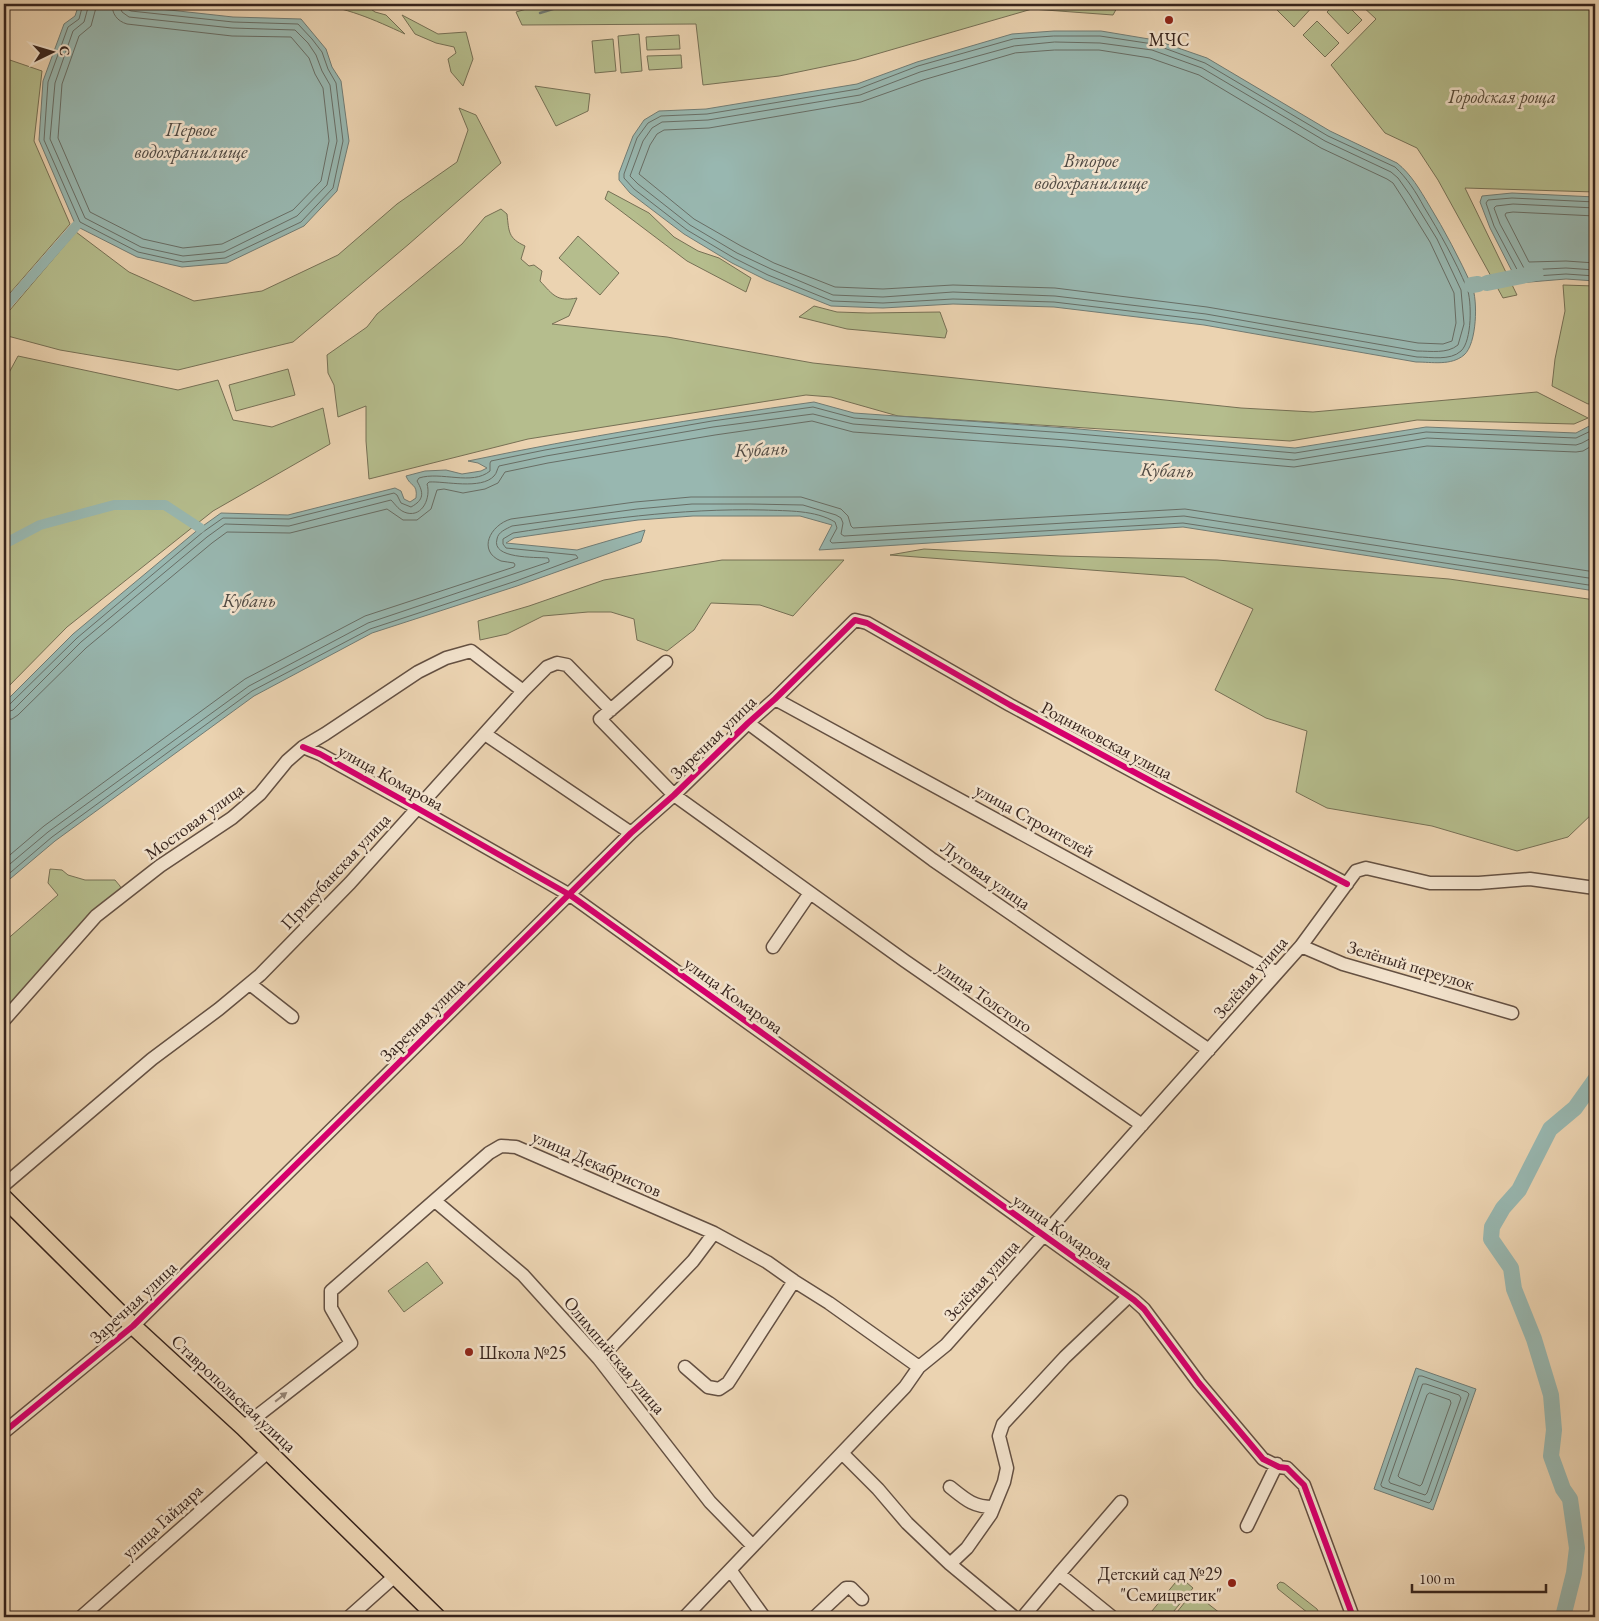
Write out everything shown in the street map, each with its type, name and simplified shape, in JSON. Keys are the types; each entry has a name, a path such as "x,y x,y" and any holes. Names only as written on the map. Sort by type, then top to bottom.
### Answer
{"main road":[{"name":"Ставропольская улица","path":"4,1198 133,1326 243,1427 437,1617"}],"street":[{"name":"Заречная улица","path":"4,1432 133,1326 631,833 776,699 855,620"},
{"name":"Родниковская улица","path":"855,620 867,624 1010,705 1347,884"},
{"name":"Мостовая улица","path":"4,1020 96,916 160,866 232,818 260,794 287,761 303,747 418,672 446,658 471,651 523,691"},
{"path":"611,710 666,662"},
{"name":"Прикубанская улица","path":"4,1185 152,1059 219,1009 260,975 350,883 523,691 548,667 557,663 566,665 611,710"},
{"name":"улица Строителей","path":"776,699 1277,972"},
{"name":"улица Толстого","path":"611,710 600,718 674,795 923,974 1142,1125"},
{"name":"Луговая улица","path":"748,723 933,860 1209,1050"},
{"path":"485,734 631,833"},
{"name":"улица Комарова","path":"303,747 320,754 570,895 1144,1309 1199,1383 1263,1459 1277,1464 1279,1467 1287,1468 1304,1485 1353,1617"},
{"path":"1347,884 1356,871 1366,868 1430,883 1479,883 1530,879 1595,888"},
{"name":"Зелёная улица","path":"685,1617 905,1387 919,1367 946,1345 1300,946 1347,884"},
{"path":"774,947 810,893"},
{"name":"Зелёный переулок","path":"1300,946 1343,964 1512,1013"},
{"path":"250,984 292,1017"},
{"name":"улица Декабристов","path":"243,1427 351,1344 331,1308 331,1291 489,1153 500,1146 516,1147 714,1233 768,1262 919,1367"},
{"name":"Олимпийская улица","path":"435,1201 523,1274 599,1359 710,1502 753,1546"},
{"path":"599,1359 694,1261 714,1233"},
{"path":"684,1367 708,1387 719,1389 728,1383 794,1281"},
{"path":"950,1564 967,1548 993,1507 1004,1482 1007,1468 999,1436 1003,1424 1065,1356 1128,1297"},
{"name":"улица Гайдара","path":"81,1617 268,1452"},
{"path":"842,1453 878,1489 907,1523 950,1564 1014,1617"},
{"path":"1246,1526 1277,1464"},
{"path":"950,1487 973,1505 993,1507"},
{"path":"1023,1617 1121,1502"},
{"path":"730,1572 764,1617"},
{"path":"1059,1574 1112,1617"},
{"path":"349,1617 395,1576"},
{"path":"815,1617 846,1588 851,1588 862,1599"}],"green space":[{"path":"311,4 364,4 375,12 386,15 405,34 347,11"},
{"path":"544,4 1119,4 1113,15 1032,9 856,60 779,76 703,85 696,24 522,25 516,12"},
{"path":"1273,4 1315,4 1294,27"},
{"path":"1335,4 1346,4 1362,20 1348,34 1327,12"},
{"name":"Городская роща","path":"1360,4 1595,4 1595,192 1465,188 1517,295 1503,298 1438,180 1417,148 1385,133 1331,65 1376,19"},
{"path":"402,15 438,34 466,32 473,59 463,86 451,72 448,59 456,53 454,47 436,43 415,34"},
{"path":"1317,21 1339,43 1325,57 1303,35"},
{"path":"639,34 642,71 621,73 618,36"},
{"path":"679,35 680,49 647,50 646,37"},
{"path":"613,39 616,71 595,73 592,41"},
{"path":"681,55 682,68 649,70 647,56"},
{"path":"4,58 42,71 34,141 70,224 4,300"},
{"path":"535,86 590,94 588,111 556,126"},
{"path":"459,108 476,115 501,163 293,342 178,370 60,350 4,335 4,317 76,232 129,272 194,301 262,291 338,255 397,204 457,162 468,130"},
{"path":"608,191 649,213 674,237 698,251 719,258 751,278 746,292 687,261 605,199"},
{"path":"501,209 507,214 510,234 515,240 525,246 521,259 529,266 534,265 542,271 540,281 556,296 565,299 577,298 569,316 552,324 667,337 813,363 1241,408 1313,412 1537,392 1588,418 1574,424 1417,420 1290,441 898,416 831,397 806,395 528,439 369,479 366,406 338,417 334,385 328,373 327,355 367,327 377,314 462,244 485,217"},
{"path":"578,236 619,273 600,295 559,258"},
{"path":"1563,285 1595,286 1595,403 1588,404 1552,386 1555,359 1565,311"},
{"path":"814,306 837,312 940,312 947,331 945,338 847,329 799,317"},
{"path":"18,356 178,390 218,380 233,420 272,427 323,408 330,444 213,511 67,627 4,691 4,382"},
{"path":"288,369 295,395 236,411 229,385"},
{"path":"924,549 1060,556 1217,560 1449,579 1595,600 1595,811 1568,837 1517,851 1432,826 1327,808 1296,792 1307,731 1266,718 1215,690 1253,609 1184,577 890,555"},
{"path":"722,560 844,560 793,616 760,605 711,603 694,630 667,651 637,640 634,619 611,612 543,616 507,634 480,640 478,621 529,606 604,580"},
{"path":"50,869 62,870 68,875 85,880 115,880 122,891 4,1013 4,942 58,895 48,883"},
{"path":"427,1262 443,1283 404,1312 388,1291"},
{"path":"1180,1577 1193,1588 1169,1617 1147,1617"},
{"path":"1280,1582 1284,1583 1317,1609 1319,1613 1317,1617 1313,1617 1278,1589 1277,1585"},
{"path":"1193,1592 1225,1617 1173,1617"}],"water":[{"name":"Первое водохранилище","path":"79,4 115,4 233,17 301,19 326,49 332,67 341,81 349,141 337,191 304,226 227,263 182,267 137,257 76,226 39,140 43,81 64,24 75,16"},
{"name":"Второе водохранилище","path":"1054,31 1101,31 1155,40 1207,58 1330,131 1397,163 1411,177 1422,194 1457,255 1472,286 1476,311 1474,332 1472,342 1464,355 1447,362 1416,362 1204,325 1054,307 953,304 883,308 831,306 766,280 732,263 684,234 630,193 619,180 619,173 633,136 644,120 659,111 706,109 857,84 917,62 1012,34"},
{"path":"1512,193 1595,197 1595,281 1566,279 1518,283 1490,228 1480,202 1482,196"},
{"name":"Кубань","path":"814,402 854,413 1067,428 1295,448 1426,427 1576,433 1595,423 1595,591 1183,527 819,550 832,525 800,516 693,516 638,520 514,538 506,543 577,550 645,530 641,542 517,586 372,633 254,696 55,841 4,884 4,703 73,634 200,528 221,513 288,515 395,488 401,491 404,499 410,502 416,498 416,490 406,476 425,471 446,470 462,474 481,471 487,468 478,463 468,461 641,428"},
{"path":"1416,1368 1476,1389 1433,1510 1374,1489"}],"waterway":[{"path":"540,13 569,4"},
{"path":"4,308 76,226"},
{"path":"1487,283 1536,273"},
{"path":"1472,285 1478,284"},
{"path":"4,544 40,525 114,505 165,505 200,528"},
{"path":"1563,1617 1574,1573 1577,1548 1570,1499 1563,1489 1551,1456 1554,1430 1551,1395 1534,1339 1514,1289 1511,1268 1491,1239 1492,1227 1503,1208 1519,1190 1550,1129 1575,1108 1595,1080"}],"cycle path":[{"path":"4,1432 133,1326 631,833 775,699 855,620 867,623 1010,705 1347,884"},
{"path":"303,747 320,754 570,895 1134,1300 1144,1309 1199,1383 1263,1459 1279,1467 1287,1468 1304,1485 1353,1617"}],"place":[{"name":"МЧС","path":"1169,20"},
{"name":"Школа №25","path":"469,1352"},
{"name":"Детский сад №29 \"Семицветик\"","path":"1232,1583"}]}
